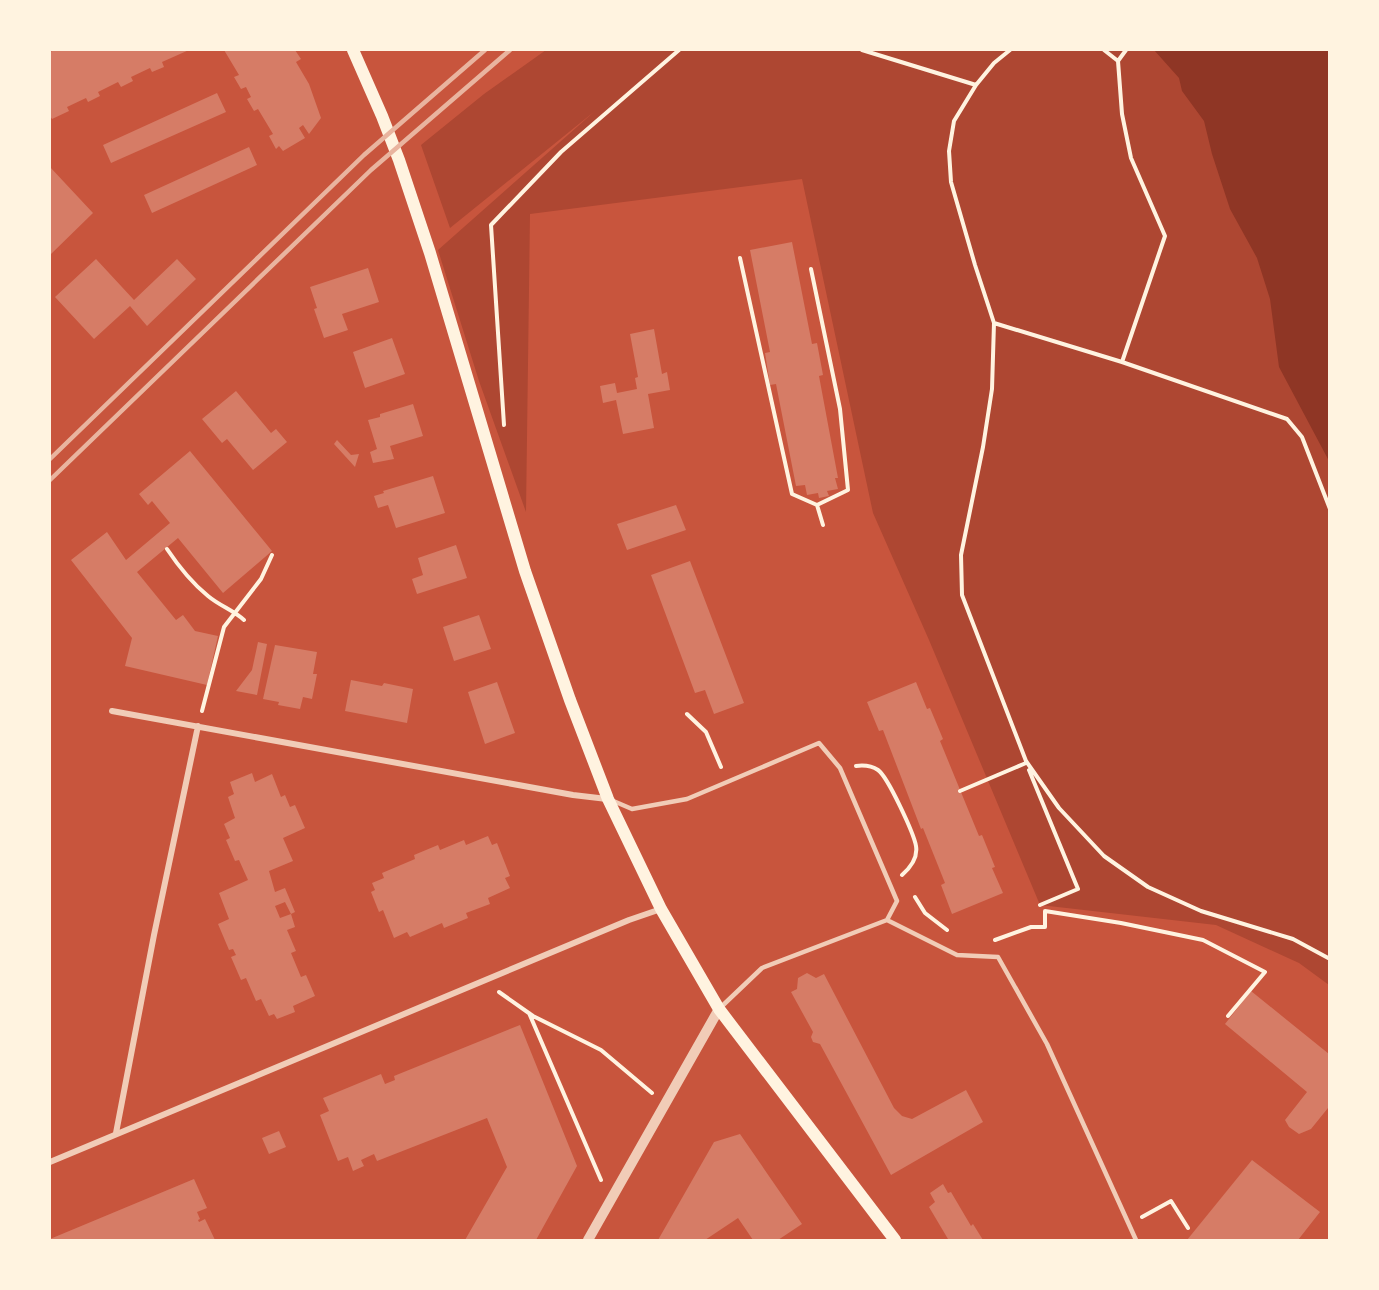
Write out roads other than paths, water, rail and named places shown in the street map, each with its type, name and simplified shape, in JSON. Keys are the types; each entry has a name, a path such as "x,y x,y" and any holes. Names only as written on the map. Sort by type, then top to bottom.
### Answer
{"main road":[{"path":"353,50 399,160 433,264 525,571 608,800 661,909 718,1009 895,1240"}],"street":[{"path":"112,711 608,800"},
{"path":"116,1133 154,935 198,726"},
{"path":"50,1162 661,909"},
{"path":"588,1240 718,1009"}],"lane":[{"path":"608,800 632,808 687,799 819,743 840,768 897,901 887,920 762,968 718,1009"},
{"path":"887,920 957,955 998,957 1047,1044 1136,1240"}],"railway":[{"path":"50,459 364,155 485,50"},
{"path":"50,480 371,170 510,50"}]}
